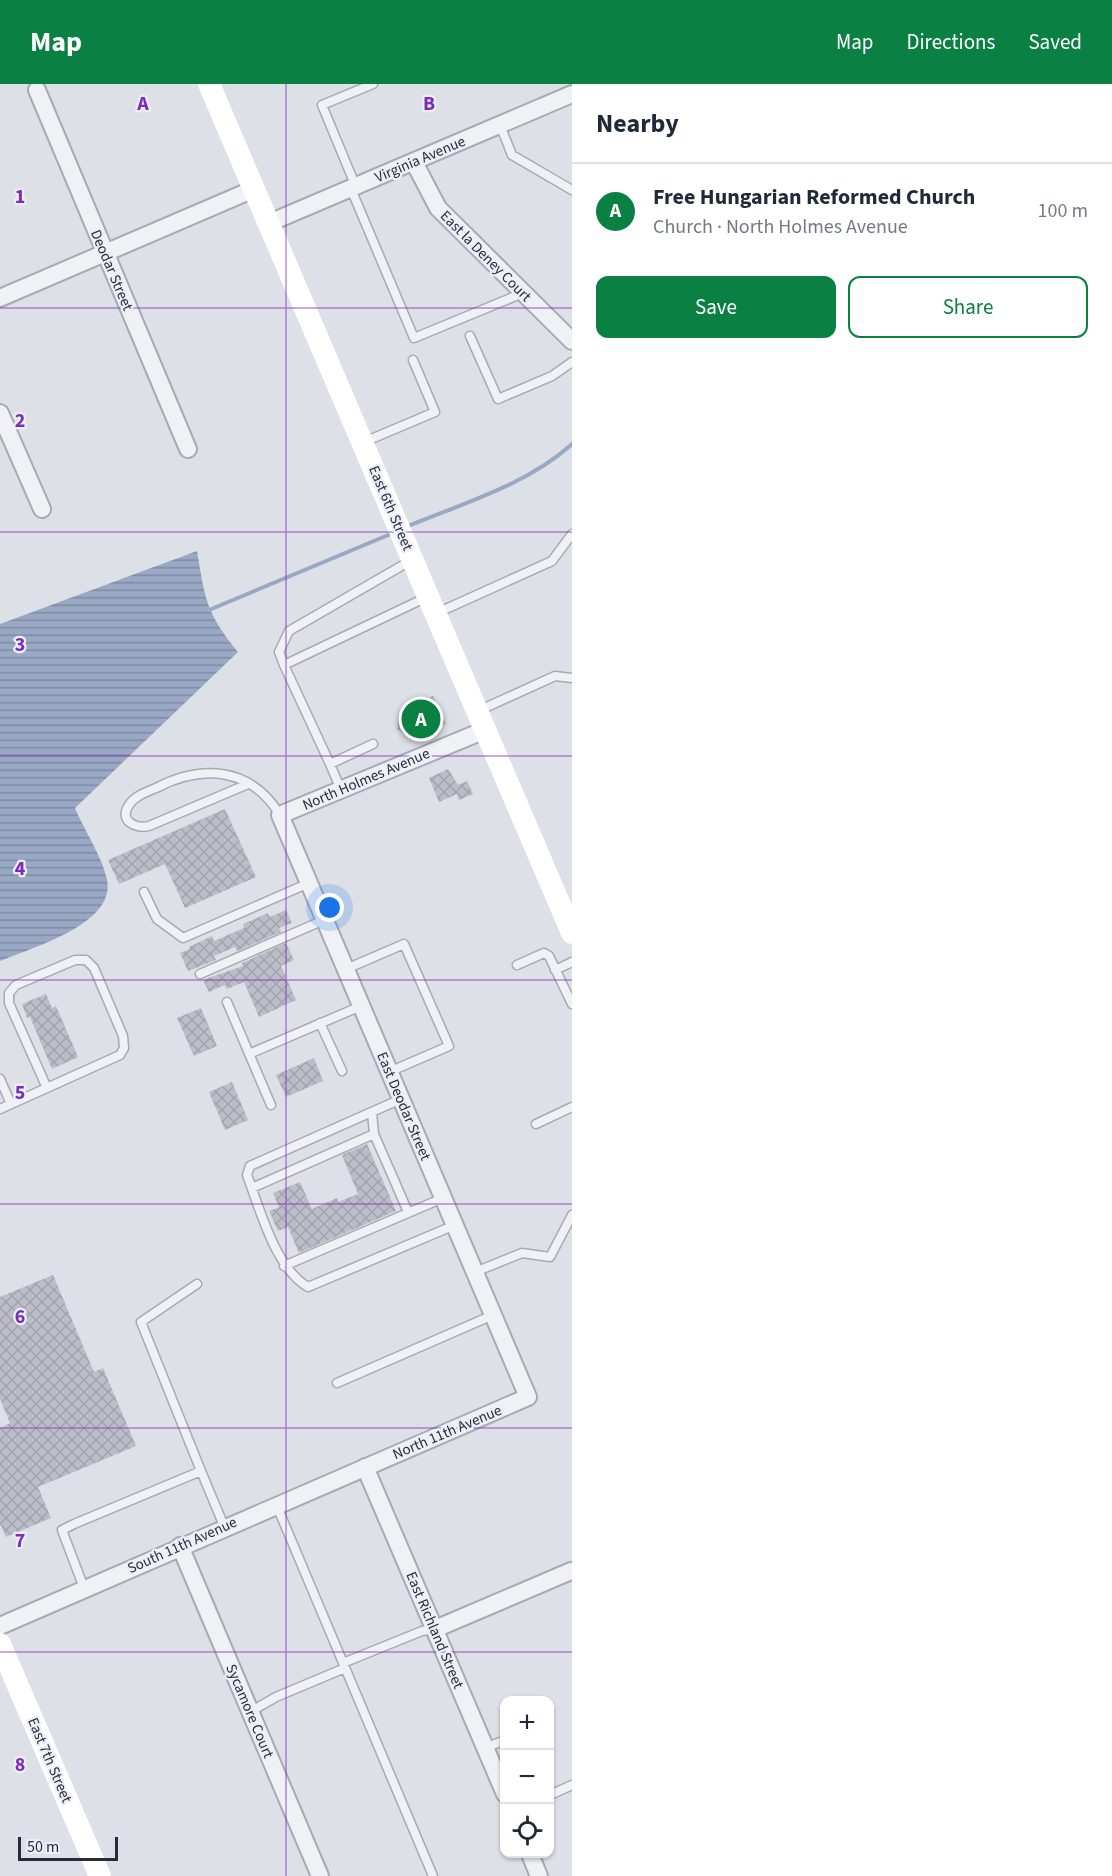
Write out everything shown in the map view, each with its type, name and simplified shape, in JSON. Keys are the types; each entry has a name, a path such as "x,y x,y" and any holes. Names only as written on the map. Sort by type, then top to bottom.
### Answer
{"main road":[{"name":"East 6th Street","path":"209,84 572,933"},
{"name":"East 7th Street","path":"0,1644 99,1876"}],"street":[{"name":"Deodar Street","path":"37,90 188,449"},
{"name":"Virginia Avenue","path":"269,223 572,94"},
{"name":"East la Deney Court","path":"414,162 438,208 572,341"},
{"path":"0,298 254,189"},
{"path":"0,413 42,509"},
{"name":"North Holmes Avenue","path":"280,816 341,790 482,721"},
{"name":"East Deodar Street","path":"280,816 528,1397"},
{"name":"North 11th Avenue","path":"365,1467 528,1397"},
{"name":"South 11th Avenue","path":"0,1626 224,1526 365,1467"},
{"name":"East Richland Street","path":"365,1467 500,1784"},
{"name":"Sycamore Court","path":"180,1546 320,1876"},
{"path":"435,1629 572,1571"},
{"path":"532,1858 539,1876"}],"lane":[{"path":"373,84 361,86 322,105 414,338 523,293"},
{"path":"500,125 512,156 572,190"},
{"path":"470,336 498,399 552,376 572,362"},
{"path":"363,442 435,412 413,360"},
{"path":"284,664 433,604 552,561 572,534"},
{"path":"341,790 279,652 289,631 412,556"},
{"path":"482,721 555,676 572,678"},
{"path":"330,764 373,744"},
{"path":"248,784 150,826 139,828 132,825 126,818 127,808 134,799 173,779 195,773 225,773 248,784 272,802 280,816"},
{"path":"144,892 157,919 183,938 309,883"},
{"path":"200,974 324,920"},
{"path":"346,969 404,944 449,1046 389,1072"},
{"path":"517,965 544,953 549,956 572,1004"},
{"path":"0,1109 10,1104 47,1088 120,1055 124,1048 119,1026 94,968 86,960 75,960 16,985 9,993 9,1003 47,1088"},
{"path":"555,970 572,962"},
{"path":"227,1002 271,1106"},
{"path":"249,1054 361,1006"},
{"path":"321,1023 342,1071"},
{"path":"0,1079 10,1104"},
{"path":"401,1099 250,1166 247,1175 284,1266 298,1282 308,1287 455,1225"},
{"path":"536,1124 572,1107"},
{"path":"372,1112 374,1134 408,1212"},
{"path":"252,1188 374,1134"},
{"path":"284,1266 443,1198"},
{"path":"475,1272 522,1253 550,1257 572,1215"},
{"path":"197,1284 141,1322 224,1526"},
{"path":"338,1383 493,1315"},
{"path":"84,1588 62,1530 201,1471"},
{"path":"276,1504 434,1876"},
{"path":"250,1712 276,1697 422,1631 435,1629"},
{"path":"485,1748 500,1742"},
{"path":"554,1793 572,1785"}],"water":[{"path":"197,551 208,605 219,627 238,652 75,808 105,871 106,896 98,909 85,922 68,932 0,961 0,624"}],"building":[{"path":"433,696 446,724 416,737 408,737 397,729 399,713"},
{"path":"448,769 458,785 467,781 473,794 459,800 457,794 439,802 429,778"},
{"path":"225,809 256,877 185,908 165,864 119,884 108,860"},
{"path":"286,910 292,923 279,928 281,932 237,951 235,947 214,956 216,960 188,971 180,953 190,949 189,947 212,936 214,941 244,928 243,924 268,913 270,917"},
{"path":"286,943 294,960 281,966 296,1000 259,1017 244,982 227,989 225,985 209,992 203,980 243,966 242,963"},
{"path":"46,994 52,1008 56,1006 78,1057 52,1069 30,1017 27,1018 22,1004"},
{"path":"201,1008 217,1046 194,1056 177,1018"},
{"path":"314,1058 323,1081 286,1097 276,1075"},
{"path":"232,1082 248,1120 225,1130 209,1092"},
{"path":"367,1144 396,1211 299,1253 288,1227 278,1231 269,1211 279,1207 273,1193 300,1182 312,1209 337,1198 338,1202 358,1194 342,1155"},
{"path":"53,1275 94,1372 103,1368 136,1446 38,1487 51,1518 6,1537 0,1524 0,1428 10,1423 0,1399 0,1297"}],"waterway":[{"path":"406,527 514,482 535,471 572,444"},
{"path":"209,610 393,533"}],"place":[{"name":"Free Hungarian Reformed Church","path":"421,719"}]}
